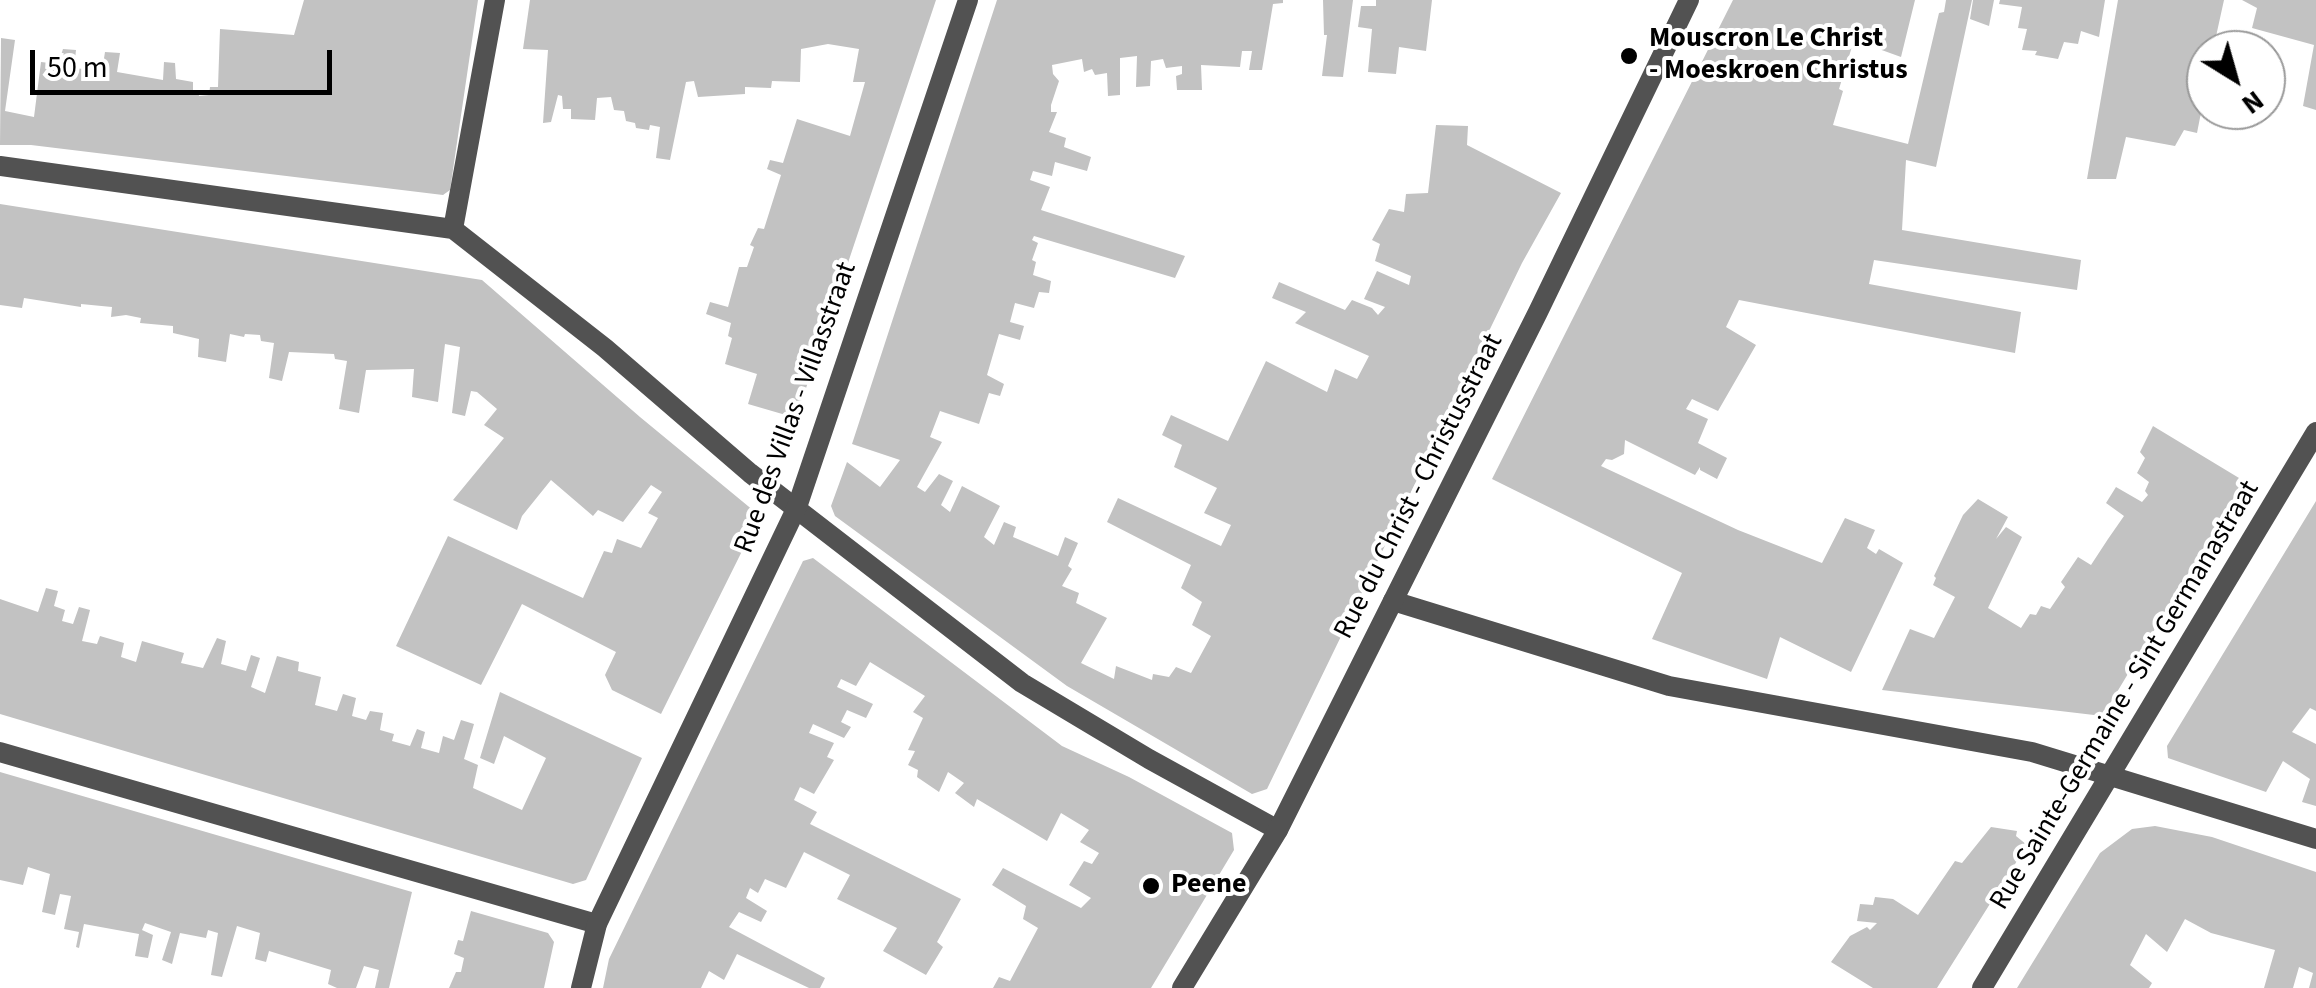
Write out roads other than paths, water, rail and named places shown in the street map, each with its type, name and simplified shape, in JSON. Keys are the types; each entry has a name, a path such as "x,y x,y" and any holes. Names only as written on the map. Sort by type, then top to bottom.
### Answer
{"street":[{"path":"453,230 494,0"},
{"name":"Rue des Villas - Villasstraat","path":"581,988 597,924 796,507 968,0"},
{"name":"Rue du Christ - Christusstraat","path":"1182,988 1278,830 1538,312 1689,0"},
{"path":"0,166 453,230 605,348 750,473 1022,683 1148,759 1278,830"},
{"name":"Rue Sainte-Germaine - Sint Germanastraat","path":"1982,988 2316,432"},
{"path":"1393,602 1668,686 2032,752 2316,840"},
{"path":"0,752 597,924"}],"place":[{"name":"Mouscron Le Christ - Moeskroen Christus","path":"1629,56"},
{"name":"Peene","path":"1151,886"}]}
